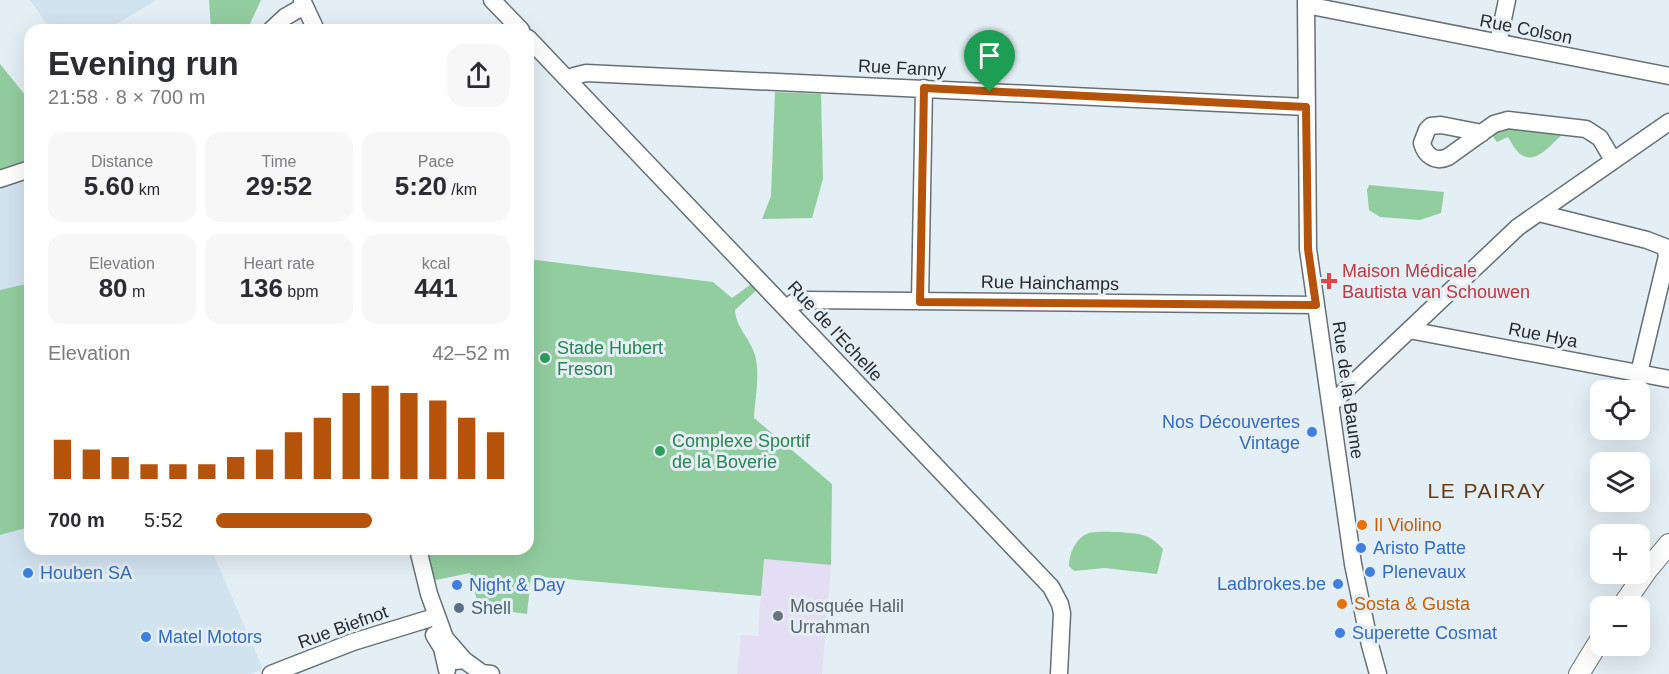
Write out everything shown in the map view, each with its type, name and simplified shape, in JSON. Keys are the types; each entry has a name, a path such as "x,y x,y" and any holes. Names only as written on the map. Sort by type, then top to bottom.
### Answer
{"main road":[{"path":"1629,596 1669,544"},
{"path":"1579,674 1590,656"}],"street":[{"path":"492,0 515,24"},
{"path":"1498,43 1508,0"},
{"path":"277,24 303,3 313,24"},
{"name":"Rue Colson","path":"1306,3 1669,76"},
{"name":"Rue de la Baume","path":"1306,3 1308,249 1353,564 1378,674"},
{"name":"Rue de l'Echelle","path":"534,44 1051,587 1062,613 1059,674"},
{"name":"Rue Fanny","path":"569,80 586,73 1306,107"},
{"path":"920,302 924,88"},
{"path":"1482,133 1494,124 1508,120 1550,126 1576,126 1597,135 1613,160"},
{"path":"1331,404 1518,227 1669,122"},
{"path":"0,179 24,171"},
{"path":"1539,213 1647,240 1665,247 1667,256 1639,373"},
{"name":"Rue Hainchamps","path":"787,309 793,303 805,300 1316,305"},
{"name":"Rue Hya","path":"1410,330 1669,379"},
{"path":"419,555 429,594 445,638"},
{"path":"429,594 428,619 442,648 447,672"},
{"path":"428,619 435,624 440,634 471,667"},
{"name":"Rue Biefnot","path":"271,674 353,642 428,619"},
{"path":"447,672 455,661 491,674"}],"shaded area":[{"path":"30,0 157,0 116,24 47,24"},
{"path":"24,178 24,284 0,290 0,186"},
{"path":"24,529 24,555 214,555 263,669 250,674 0,674 0,535"},
{"path":"763,559 831,565 822,674 737,674 741,635 758,636"}],"green space":[{"path":"209,0 261,0 250,24 211,24"},
{"path":"0,64 24,94 24,163 0,170"},
{"path":"775,92 821,94 823,179 812,218 762,219 771,196"},
{"path":"1505,126 1562,133 1562,135 1543,152 1526,157 1518,152 1508,137 1497,142 1491,134"},
{"path":"1369,185 1444,192 1441,213 1420,220 1380,217 1369,210 1367,190"},
{"name":"Complexe Sportif de la Boverie","path":"534,260 713,282 732,298 754,282 760,287 735,310 740,327 752,346 756,359 754,418 832,484 831,565 764,559 761,596 531,576 527,614 512,612 481,616 470,573 431,581 424,555 534,555"},
{"path":"24,284 24,529 0,535 0,290"},
{"path":"1095,532 1119,532 1148,537 1163,549 1157,574 1105,568 1074,571 1069,566 1074,546 1084,535"}],"place":[{"name":"Maison Médicale Bautista van Schouwen","path":"1329,281"},
{"name":"Stade Hubert Freson","path":"545,358"},
{"name":"Nos Découvertes Vintage","path":"1312,432"},
{"name":"Complexe Sportif de la Boverie","path":"660,451"},
{"name":"Il Violino","path":"1362,525"},
{"name":"Aristo Patte","path":"1361,548"},
{"name":"Plenevaux","path":"1370,572"},
{"name":"Houben SA","path":"28,573"},
{"name":"Ladbrokes.be","path":"1338,584"},
{"name":"Night & Day","path":"457,585"},
{"name":"Sosta & Gusta","path":"1342,604"},
{"name":"Shell","path":"459,608"},
{"name":"Mosquée Halil Urrahman","path":"778,616"},
{"name":"Superette Cosmat","path":"1340,633"},
{"name":"Matel Motors","path":"146,637"}],"district":[{"name":"LE PAIRAY","path":"1487,490"}],"route":[{"path":"924,88 990,92 1306,107 1308,249 1316,305 920,302 924,88"}]}
